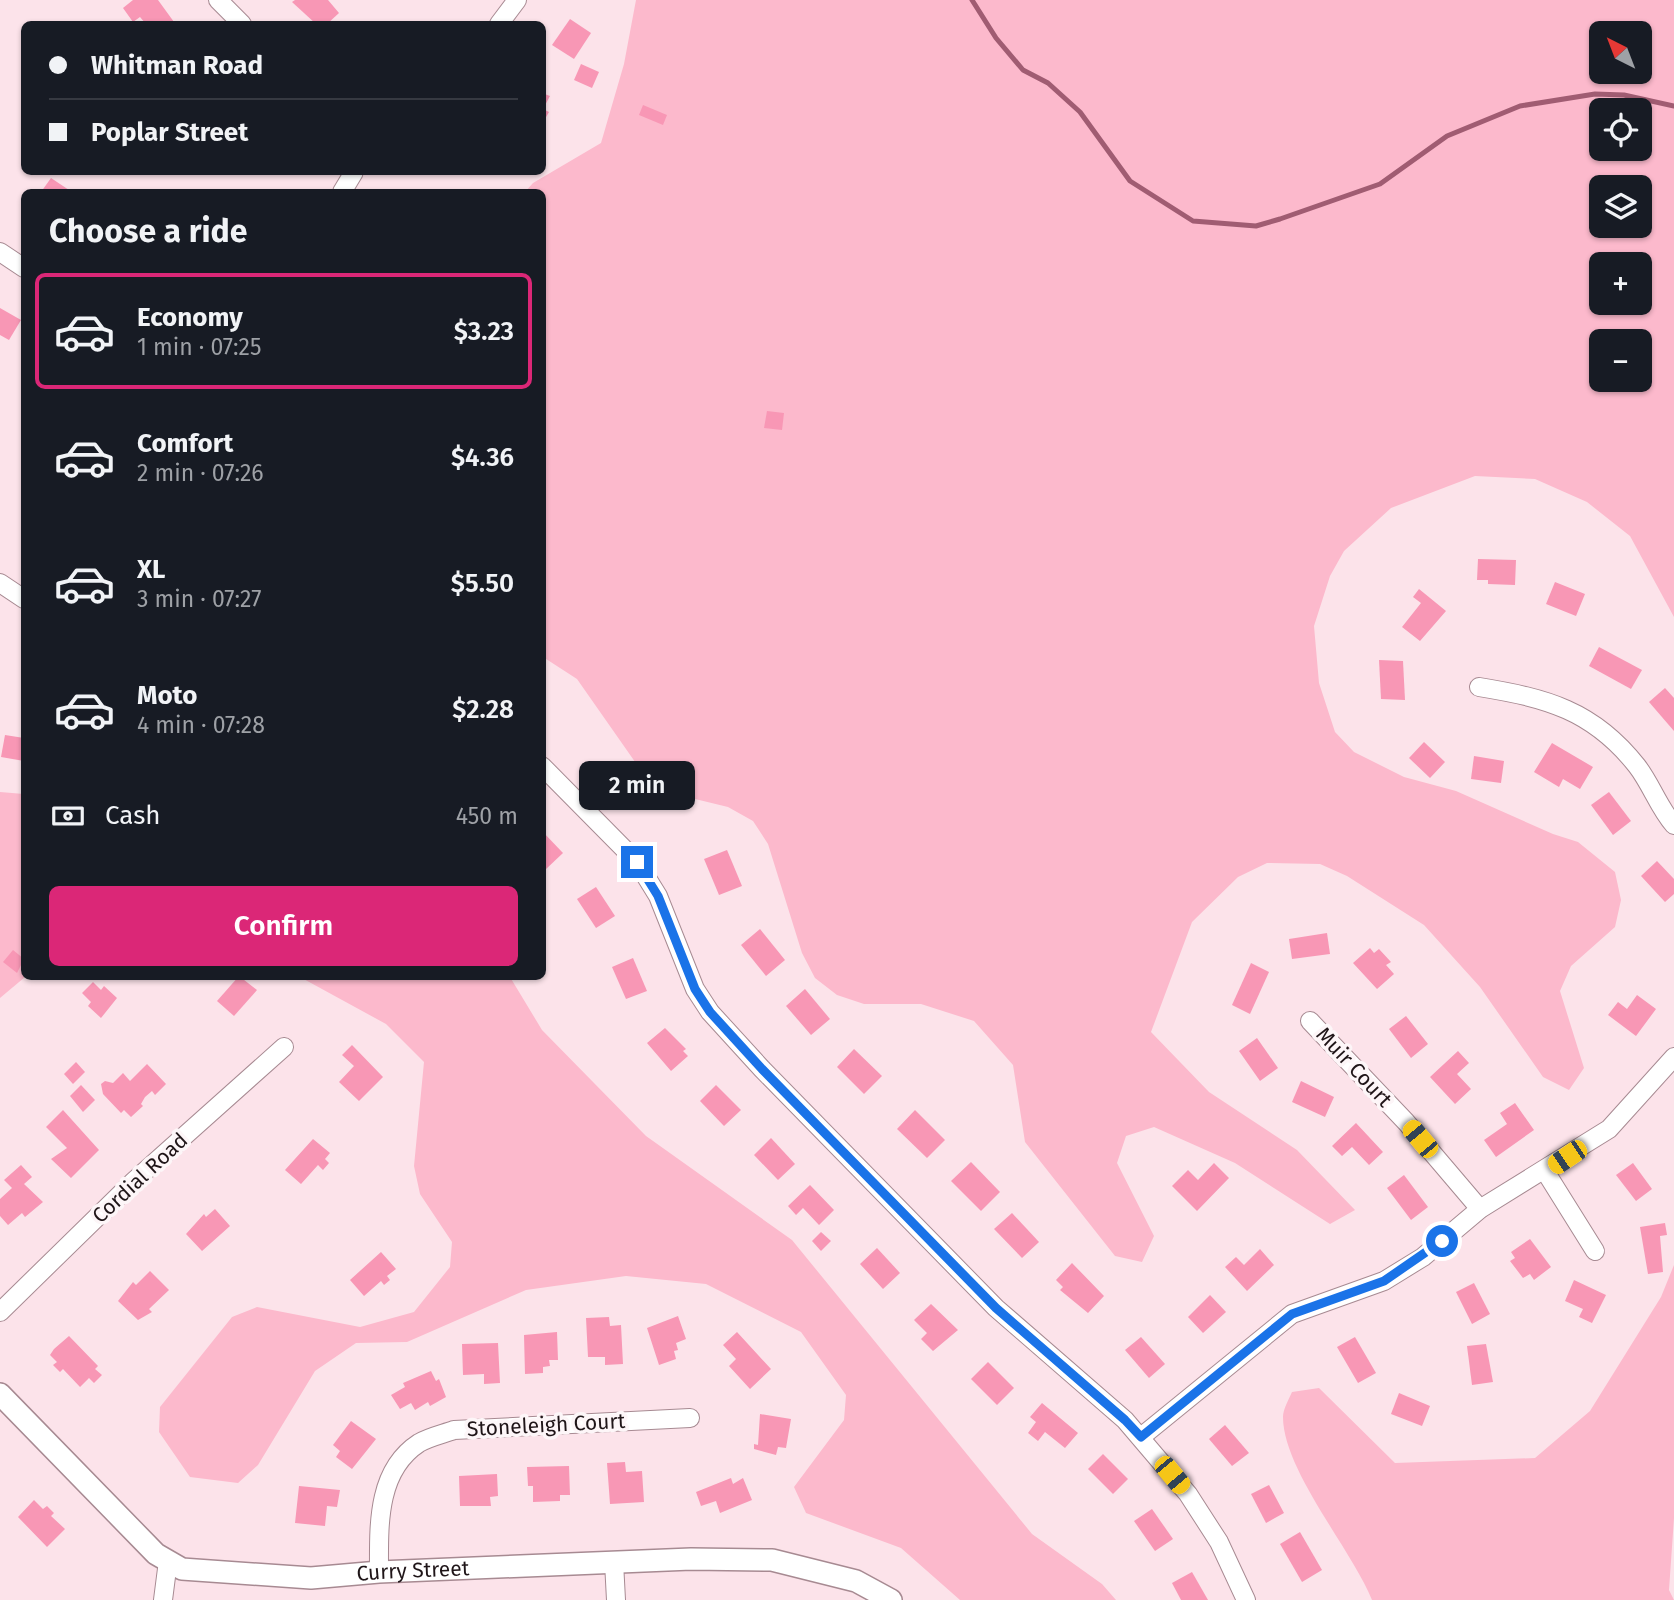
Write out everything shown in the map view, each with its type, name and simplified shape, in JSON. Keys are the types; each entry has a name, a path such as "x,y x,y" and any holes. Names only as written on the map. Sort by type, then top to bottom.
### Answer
{"street":[{"path":"218,0 239,21"},
{"path":"501,21 517,0"},
{"path":"0,252 21,266"},
{"path":"0,583 21,597"},
{"path":"1479,687 1564,706 1588,719 1637,765 1674,825"},
{"path":"546,770 637,862 658,896 695,989 710,1012 762,1069 996,1308 1141,1437 1188,1494 1219,1542 1246,1600"},
{"name":"Muir Court","path":"1310,1021 1406,1122 1480,1209"},
{"name":"Cordial Road","path":"0,1312 134,1181 284,1047"},
{"path":"1141,1437 1292,1314 1384,1281 1423,1257 1480,1209 1609,1129 1674,1057"},
{"path":"1545,1171 1595,1251"},
{"name":"Curry Street","path":"0,1394 156,1554 182,1569 226,1575 311,1578 379,1572 614,1562 772,1560 856,1581 891,1600"},
{"name":"Stoneleigh Court","path":"379,1572 379,1523 383,1496 391,1474 420,1442 454,1430 690,1418"},
{"path":"163,1600 168,1561"},
{"path":"614,1562 616,1600"}],"shaded area":[{"path":"636,0 1674,0 1674,617 1630,536 1587,502 1535,479 1475,476 1391,508 1344,551 1330,576 1314,626 1319,683 1335,732 1354,752 1404,777 1456,791 1553,834 1578,842 1615,872 1621,900 1615,927 1571,966 1560,991 1584,1068 1569,1090 1543,1077 1480,987 1424,925 1347,876 1320,864 1267,863 1238,877 1192,922 1151,1032 1209,1092 1297,1150 1355,1210 1330,1224 1235,1163 1154,1127 1126,1136 1117,1163 1154,1236 1142,1262 1115,1256 1025,1142 1013,1065 974,1021 921,1004 864,1004 837,995 815,978 802,953 768,844 753,821 728,807 654,789 577,679 546,659 546,189 528,189 533,183 601,143 624,64"},
{"path":"0,792 21,794 21,980 0,998"},
{"path":"305,980 512,980 542,1030 646,1136 792,1240 1032,1534 1102,1584 1116,1600 960,1600 901,1548 806,1513 794,1487 844,1420 846,1395 801,1332 706,1284 626,1276 526,1290 407,1342 356,1343 315,1371 258,1465 238,1483 190,1477 159,1432 160,1407 232,1317 257,1307 360,1327 414,1312 450,1267 452,1242 420,1194 414,1166 424,1062 386,1024"},
{"path":"1674,1265 1674,1518 1669,1590 1674,1600 1372,1600 1294,1461 1286,1438 1283,1417 1292,1392 1319,1388 1395,1463 1535,1458 1590,1411 1661,1297"}],"building":[{"path":"133,0 158,0 173,21 143,21 140,17 132,21 123,8"},
{"path":"328,0 339,13 330,21 313,21 292,2"},
{"path":"570,19 591,33 574,59 552,45"},
{"path":"581,64 599,72 592,88 574,80"},
{"path":"643,105 667,115 663,125 639,115"},
{"path":"51,178 68,189 43,189"},
{"path":"0,308 21,320 9,340 0,335"},
{"path":"767,411 784,413 782,430 764,428"},
{"path":"1478,559 1516,560 1515,585 1488,584 1488,580 1477,580"},
{"path":"1555,582 1585,594 1576,616 1546,604"},
{"path":"1419,589 1446,611 1420,641 1402,627 1421,603 1413,597"},
{"path":"1599,647 1642,670 1631,689 1589,666"},
{"path":"1379,660 1403,661 1405,700 1381,699"},
{"path":"1665,688 1674,698 1674,731 1649,702"},
{"path":"5,735 21,738 21,760 1,757"},
{"path":"1424,742 1445,762 1430,778 1409,758"},
{"path":"1552,743 1593,767 1580,789 1563,779 1559,787 1534,772"},
{"path":"1474,756 1504,761 1501,783 1471,779"},
{"path":"1609,792 1631,821 1613,835 1591,805"},
{"path":"546,835 563,853 546,869"},
{"path":"727,850 742,886 719,895 704,859"},
{"path":"1657,861 1674,879 1674,894 1665,902 1641,876"},
{"path":"596,887 615,916 596,928 577,899"},
{"path":"760,929 785,960 766,976 741,945"},
{"path":"1327,933 1330,954 1292,959 1289,939"},
{"path":"1370,948 1374,953 1379,949 1391,962 1386,965 1394,974 1377,989 1353,963"},
{"path":"13,950 21,957 17,973 3,962"},
{"path":"633,958 647,991 626,999 612,967"},
{"path":"1251,963 1269,972 1250,1014 1232,1005"},
{"path":"235,980 244,980 257,990 234,1016 217,1001"},
{"path":"93,982 101,990 104,986 117,998 101,1018 88,1006 91,1002 82,993"},
{"path":"805,989 830,1019 811,1035 786,1006"},
{"path":"1637,995 1656,1009 1636,1036 1608,1015 1618,1002 1627,1009"},
{"path":"1406,1016 1428,1044 1411,1058 1389,1029"},
{"path":"665,1028 686,1049 683,1051 688,1056 671,1071 647,1043"},
{"path":"1257,1038 1278,1068 1260,1081 1239,1051"},
{"path":"352,1045 383,1077 359,1101 339,1082 354,1066 342,1055"},
{"path":"854,1049 882,1076 864,1094 837,1067"},
{"path":"1458,1051 1469,1063 1457,1074 1471,1089 1455,1104 1430,1077"},
{"path":"76,1062 85,1072 73,1084 64,1074"},
{"path":"147,1064 166,1084 155,1095 152,1091 145,1097 141,1104 143,1106 131,1117 124,1110 121,1113 103,1094 101,1084 105,1081 113,1083 123,1073 130,1081"},
{"path":"1301,1081 1334,1097 1325,1117 1292,1102"},
{"path":"81,1085 95,1100 83,1112 70,1096"},
{"path":"716,1085 741,1110 724,1126 700,1101"},
{"path":"1515,1103 1534,1130 1496,1157 1484,1140 1507,1124 1500,1113"},
{"path":"63,1110 99,1150 71,1178 51,1159 67,1148 46,1127"},
{"path":"915,1110 945,1140 927,1158 897,1129"},
{"path":"1356,1123 1383,1152 1369,1165 1352,1147 1342,1156 1332,1146"},
{"path":"771,1138 795,1164 778,1180 754,1155"},
{"path":"313,1139 330,1153 325,1159 329,1163 323,1170 318,1165 301,1184 285,1170"},
{"path":"971,1162 1000,1192 981,1211 951,1181"},
{"path":"1214,1163 1229,1178 1197,1211 1172,1186 1188,1170 1198,1180"},
{"path":"1633,1163 1652,1189 1636,1201 1616,1175"},
{"path":"21,1165 32,1177 24,1184 43,1202 25,1217 22,1213 8,1225 0,1216 0,1199 12,1188 4,1180"},
{"path":"1404,1175 1428,1207 1411,1220 1387,1188"},
{"path":"810,1185 834,1210 819,1225 803,1208 796,1215 788,1206"},
{"path":"215,1209 230,1226 202,1251 186,1234 204,1214 206,1217"},
{"path":"1012,1213 1039,1242 1022,1258 994,1229"},
{"path":"1665,1223 1667,1235 1660,1236 1663,1272 1648,1274 1640,1227"},
{"path":"821,1232 831,1241 821,1251 812,1241"},
{"path":"1530,1239 1551,1267 1534,1280 1530,1274 1523,1278 1510,1261 1515,1258 1511,1252"},
{"path":"877,1248 900,1273 883,1289 860,1264"},
{"path":"1260,1249 1274,1265 1247,1291 1225,1267 1236,1257 1244,1265"},
{"path":"381,1252 396,1269 387,1276 390,1280 384,1285 381,1281 364,1296 350,1280"},
{"path":"1072,1263 1104,1296 1088,1313 1060,1290 1063,1287 1056,1280"},
{"path":"150,1271 169,1290 149,1309 152,1312 138,1320 118,1301 133,1282 136,1285"},
{"path":"1574,1280 1606,1295 1592,1323 1579,1317 1583,1309 1565,1301"},
{"path":"1474,1283 1490,1314 1472,1324 1456,1292"},
{"path":"1210,1295 1226,1312 1203,1333 1188,1317"},
{"path":"931,1304 958,1330 933,1351 921,1339 927,1333 914,1320"},
{"path":"678,1316 686,1339 676,1343 676,1359 659,1365 647,1328"},
{"path":"609,1317 610,1326 621,1325 623,1364 605,1365 605,1357 588,1357 586,1318"},
{"path":"557,1332 558,1360 549,1360 550,1366 543,1367 543,1373 525,1374 524,1335"},
{"path":"737,1332 771,1369 750,1389 729,1366 736,1359 723,1345"},
{"path":"69,1336 98,1366 95,1369 102,1375 94,1383 89,1378 80,1387 63,1369 60,1372 53,1365 57,1362 50,1355"},
{"path":"1141,1337 1165,1364 1149,1378 1125,1350"},
{"path":"1355,1337 1376,1373 1358,1383 1337,1347"},
{"path":"498,1343 500,1383 484,1384 484,1374 463,1375 462,1344"},
{"path":"1486,1344 1493,1382 1472,1385 1467,1346"},
{"path":"988,1362 1014,1388 997,1405 971,1379"},
{"path":"431,1371 436,1381 439,1379 446,1397 430,1406 428,1402 415,1410 411,1403 400,1409 391,1395 405,1387 403,1383"},
{"path":"1399,1393 1430,1406 1422,1426 1391,1414"},
{"path":"1042,1403 1078,1433 1065,1448 1045,1432 1038,1441 1028,1433 1036,1422 1030,1417"},
{"path":"760,1414 791,1419 786,1448 778,1447 776,1455 754,1449 754,1444 758,1445"},
{"path":"351,1421 376,1439 352,1469 336,1457 340,1451 333,1445"},
{"path":"1225,1425 1249,1453 1232,1466 1209,1439"},
{"path":"1103,1454 1128,1479 1113,1494 1088,1469"},
{"path":"625,1462 626,1472 642,1471 644,1502 610,1504 607,1463"},
{"path":"569,1466 570,1495 560,1495 560,1501 533,1502 533,1486 528,1486 527,1467"},
{"path":"497,1474 498,1496 490,1497 491,1506 460,1506 459,1476"},
{"path":"731,1478 733,1484 743,1478 752,1500 720,1513 716,1501 701,1506 696,1492"},
{"path":"1269,1485 1284,1513 1266,1523 1251,1494"},
{"path":"299,1486 340,1490 337,1507 327,1506 325,1526 295,1523"},
{"path":"34,1500 43,1509 47,1506 54,1513 51,1516 65,1529 47,1547 18,1517"},
{"path":"1152,1509 1173,1539 1155,1551 1134,1521"},
{"path":"1300,1532 1322,1570 1302,1582 1280,1544"},
{"path":"1192,1572 1208,1600 1181,1600 1172,1583"}],"waterway":[{"path":"972,0 996,38 1023,70 1048,83 1080,112 1130,181 1193,221 1256,226 1380,184 1447,136 1520,106 1595,94 1624,95 1674,106"}],"route":[{"path":"637,862 658,896 695,989 710,1012 762,1069 996,1308 1141,1437 1270,1329 1292,1314 1384,1281 1423,1257 1442,1241"}]}
